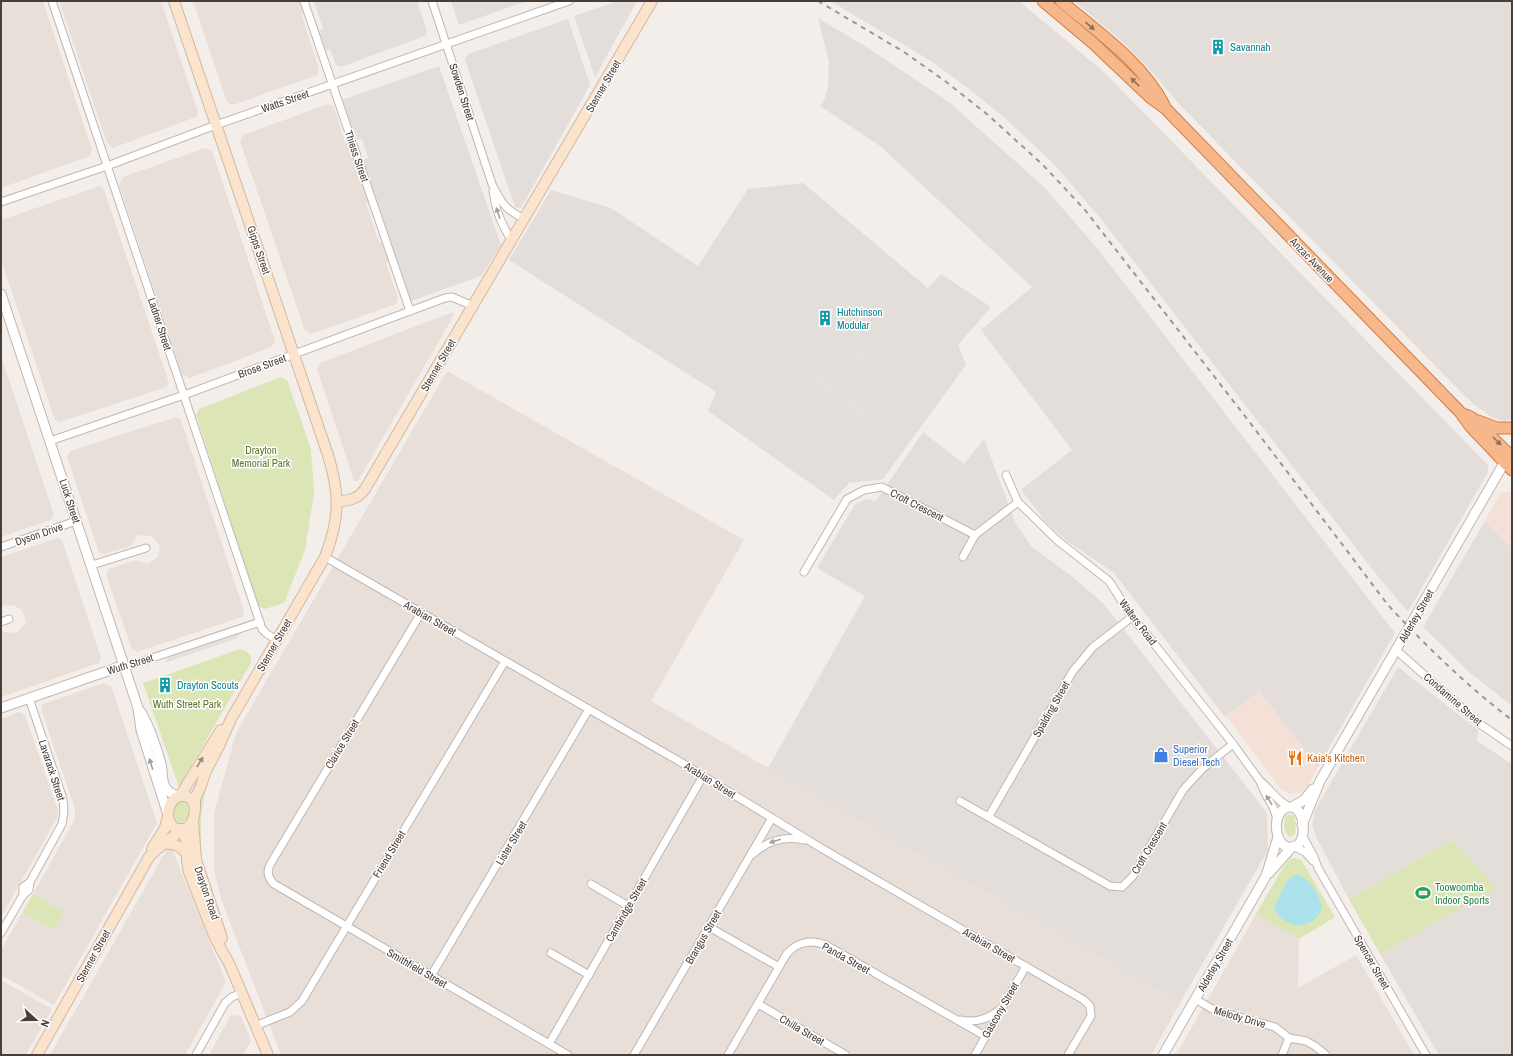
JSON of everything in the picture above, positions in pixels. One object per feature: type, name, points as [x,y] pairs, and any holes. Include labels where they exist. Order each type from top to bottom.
[{"type":"highway","name":"Anzac Avenue","points":[[1042,1],[1093,43],[1151,98],[1165,108],[1460,412],[1470,427],[1510,459]]},
{"type":"highway","name":"Anzac Avenue","points":[[1061,1],[1119,50],[1137,68],[1157,92],[1165,108]]},
{"type":"highway","name":"Anzac Avenue","points":[[1460,412],[1472,418],[1510,459]]},
{"type":"highway","points":[[1472,418],[1497,428],[1512,428]]},
{"type":"main road","name":"Gipps Street","points":[[174,1],[332,470],[337,490],[337,501]]},
{"type":"main road","name":"Stenner Street","points":[[195,807],[195,799],[205,773],[231,719],[325,557],[335,528],[337,501],[355,499],[361,495],[365,489],[652,1]]},
{"type":"main road","name":"Stenner Street","points":[[179,796],[222,728],[231,719]]},
{"type":"main road","points":[[179,796],[191,799],[195,807],[193,821],[188,827],[182,829],[172,825],[168,815],[170,803],[179,796]]},
{"type":"main road","name":"Stenner Street","points":[[37,1055],[149,857],[152,848],[165,828],[168,815]]},
{"type":"main road","name":"Drayton Road","points":[[193,821],[196,860],[227,951],[229,963]]},
{"type":"main road","name":"Stenner Street","points":[[149,857],[163,843],[182,829]]},
{"type":"main road","name":"Drayton Road","points":[[182,829],[187,844],[187,855],[191,879],[213,934],[229,963],[268,1055]]},
{"type":"main road","points":[[163,843],[172,843],[183,848],[187,855]]},
{"type":"street","name":"Ladner Street","points":[[52,1],[262,629],[277,640]]},
{"type":"street","name":"Thiess Street","points":[[304,1],[410,311]]},
{"type":"street","name":"Sowden Street","points":[[432,1],[492,184],[506,208],[513,214],[525,219]]},
{"type":"street","name":"Watts Street","points":[[1,202],[107,166],[216,125],[569,1]]},
{"type":"street","name":"Sowden Street","points":[[492,184],[493,195],[500,220],[504,229],[512,240]]},
{"type":"street","name":"Luck Street","points":[[1,294],[125,667],[138,708],[140,730],[168,815]]},
{"type":"street","name":"Brose Street","points":[[50,441],[184,395],[445,298],[452,297],[473,306]]},
{"type":"street","name":"Alderley Street","points":[[1302,825],[1320,781],[1510,459]]},
{"type":"street","name":"Walters Road","points":[[1006,475],[1018,502],[1058,541],[1109,581],[1132,617],[1234,744],[1260,781],[1273,806],[1277,819]]},
{"type":"street","name":"Croft Crescent","points":[[804,572],[847,499],[864,490],[882,487],[975,535]]},
{"type":"street","points":[[963,557],[975,535],[1018,502]]},
{"type":"street","name":"Dyson Drive","points":[[1,547],[76,521]]},
{"type":"street","points":[[92,565],[146,548]]},
{"type":"street","name":"Arabian Street","points":[[325,557],[589,709],[703,776],[810,842],[1084,1000],[1091,1008],[1090,1019],[1068,1055]]},
{"type":"street","name":"Clarice Street","points":[[268,876],[268,870],[271,863],[421,613]]},
{"type":"street","name":"Spalding Street","points":[[989,816],[1073,671],[1093,647],[1132,617]]},
{"type":"street","points":[[1,622],[9,619]]},
{"type":"street","name":"Wuth Street","points":[[1,708],[118,667],[125,667],[260,622]]},
{"type":"street","name":"Condamine Street","points":[[1396,650],[1480,724],[1512,746]]},
{"type":"street","name":"Friend Street","points":[[255,1026],[290,1012],[299,1005],[505,661]]},
{"type":"street","name":"Lavarack Street","points":[[1,933],[23,895],[23,887],[30,882],[60,830],[64,812],[63,799],[29,698]]},
{"type":"street","name":"Luck Street","points":[[138,708],[148,725],[161,765],[165,786],[170,793],[179,796]]},
{"type":"street","name":"Lister Street","points":[[431,976],[589,709]]},
{"type":"street","name":"Croft Crescent","points":[[960,801],[989,816],[1110,886],[1122,887],[1133,876],[1183,790],[1203,768],[1234,744]]},
{"type":"street","name":"Cambridge Street","points":[[549,1044],[703,776]]},
{"type":"street","name":"Walters Road","points":[[1260,781],[1270,788],[1282,803],[1291,807]]},
{"type":"street","name":"Alderley Street","points":[[1291,807],[1304,800],[1320,781]]},
{"type":"street","points":[[1291,807],[1297,809],[1301,814],[1302,835],[1300,842],[1293,847],[1283,845],[1278,837],[1277,819],[1281,810],[1291,807]]},
{"type":"street","name":"Brangus Street","points":[[634,1055],[772,818]]},
{"type":"street","name":"Spencer Street","points":[[1302,835],[1318,868]]},
{"type":"street","name":"Alderley Street","points":[[1163,1055],[1266,876],[1278,837]]},
{"type":"street","points":[[746,861],[756,852],[773,841],[795,838],[810,842]]},
{"type":"street","name":"Alderley Street","points":[[1266,876],[1293,847]]},
{"type":"street","name":"Spencer Street","points":[[1293,847],[1305,852],[1318,868],[1426,1055]]},
{"type":"street","name":"Smithfield Street","points":[[268,876],[274,884],[568,1055]]},
{"type":"street","points":[[591,884],[628,906]]},
{"type":"street","points":[[709,926],[779,967]]},
{"type":"street","name":"Panda Street","points":[[728,1055],[789,951],[797,945],[806,942],[821,943],[985,1036]]},
{"type":"street","points":[[551,953],[588,975]]},
{"type":"street","name":"Gascony Street","points":[[974,1055],[1026,966]]},
{"type":"street","points":[[196,1055],[225,1003],[232,997],[242,993]]},
{"type":"street","name":"Melody Drive","points":[[1195,999],[1214,1010],[1275,1026],[1289,1038],[1306,1041],[1326,1055]]},
{"type":"street","name":"Chilla Street","points":[[758,1004],[846,1055]]},
{"type":"street","points":[[954,1018],[966,1021],[979,1020],[992,1015],[1002,1007]]},
{"type":"street","points":[[1282,1055],[1289,1038]]},
{"type":"shaded area","points":[[1,1],[43,1],[92,150],[90,156],[1,188]]},
{"type":"shaded area","points":[[59,1],[161,1],[198,112],[196,117],[113,148],[107,143]]},
{"type":"shaded area","points":[[193,1],[302,1],[305,11],[301,13],[319,69],[317,75],[233,105],[227,102]]},
{"type":"shaded area","points":[[314,1],[417,1],[427,31],[425,36],[341,67],[336,65],[330,49],[326,50],[319,31],[323,28]]},
{"type":"shaded area","points":[[451,1],[527,1],[459,25]]},
{"type":"shaded area","points":[[618,1],[637,1],[595,77],[574,16]]},
{"type":"shaded area","points":[[830,1],[1019,1],[1103,71],[1488,465],[1488,472],[1408,612],[1380,579],[1101,219],[1053,163],[1007,120],[973,92],[931,61]]},
{"type":"shaded area","points":[[1074,1],[1512,1],[1512,419],[1504,421],[1493,418],[1476,406],[1461,392],[1179,104],[1151,71],[1125,44]]},
{"type":"shaded area","points":[[818,18],[865,46],[950,103],[1043,186],[1097,248],[1395,633],[1318,767],[1259,691],[1225,717],[1114,573],[1067,541],[1045,521],[1022,491],[1022,489],[1072,450],[981,330],[1032,287],[880,146],[820,106],[825,98],[828,86],[829,62]]},
{"type":"shaded area","points":[[568,19],[590,85],[521,208],[515,207],[465,60],[468,54]]},
{"type":"shaded area","points":[[439,66],[501,245],[481,276],[411,301],[363,160],[368,158],[362,139],[357,140],[342,100]]},
{"type":"shaded area","points":[[328,104],[334,107],[345,143],[350,142],[370,202],[366,203],[379,243],[384,242],[391,261],[386,263],[398,298],[396,304],[311,334],[305,331],[240,141],[243,135]]},
{"type":"shaded area","points":[[205,148],[212,151],[275,341],[272,347],[190,378],[182,375],[119,184],[123,177]]},
{"type":"shaded area","points":[[803,183],[928,288],[941,274],[991,307],[958,345],[966,365],[883,479],[849,483],[834,500],[708,411],[716,392],[509,260],[551,190],[611,208],[698,266],[748,189]]},
{"type":"shaded area","points":[[100,186],[104,189],[169,383],[166,387],[60,422],[55,420],[1,260],[1,220]]},
{"type":"shaded area","points":[[453,312],[454,315],[358,481],[354,481],[317,369],[320,363]]},
{"type":"shaded area","points":[[859,348],[870,357],[865,364],[853,355]]},
{"type":"shaded area","points":[[1,356],[54,515],[51,520],[1,537]]},
{"type":"shaded area","points":[[798,360],[881,422],[875,428],[793,367]]},
{"type":"shaded area","points":[[447,371],[744,540],[651,701],[1180,1003],[1151,1055],[281,1055],[221,899],[214,869],[214,813],[236,733]]},
{"type":"shaded area","points":[[176,417],[181,420],[244,611],[242,617],[137,652],[132,649],[106,575],[109,569],[136,560],[148,564],[158,557],[160,545],[151,536],[138,535],[131,546],[104,554],[99,552],[67,457],[70,451]]},
{"type":"shaded area","points":[[923,432],[964,464],[984,439],[1015,522],[1031,546],[1074,578],[1104,604],[1267,813],[1268,850],[1180,1003],[768,768],[865,596],[817,568],[855,504],[866,499],[876,501]]},
{"type":"shaded area","points":[[1512,491],[1512,548],[1485,521],[1500,493]]},
{"type":"shaded area","points":[[1485,521],[1512,548],[1512,706],[1469,672],[1423,627]]},
{"type":"shaded area","points":[[57,538],[62,540],[101,658],[99,663],[1,697],[1,631],[11,633],[18,632],[26,622],[22,610],[15,606],[4,605],[1,608],[1,557]]},
{"type":"shaded area","points":[[241,632],[238,638],[165,663],[168,657]]},
{"type":"shaded area","points":[[1398,667],[1478,730],[1477,741],[1512,764],[1512,1055],[1439,1055],[1380,954],[1496,888],[1452,840],[1349,899],[1316,837],[1312,825],[1315,810]]},
{"type":"shaded area","points":[[104,683],[111,686],[157,823],[54,1005],[1,975],[1,950],[22,913],[53,930],[64,912],[33,894],[75,819],[75,809],[41,709],[43,704]]},
{"type":"shaded area","points":[[1259,691],[1318,767],[1308,786],[1300,793],[1289,794],[1280,788],[1226,716]]},
{"type":"shaded area","points":[[19,712],[25,715],[58,811],[57,818],[1,917],[1,719]]},
{"type":"shaded area","points":[[167,849],[172,849],[226,982],[185,1055],[50,1055]]},
{"type":"shaded area","points":[[1256,914],[1299,939],[1298,988],[1356,955],[1414,1055],[1176,1055]]},
{"type":"shaded area","points":[[1,980],[52,1009],[26,1055],[1,1055]]},
{"type":"shaded area","points":[[231,1015],[241,1016],[251,1041],[243,1055],[209,1055]]},
{"type":"green space","name":"Drayton Memorial Park","points":[[281,377],[287,380],[311,449],[314,493],[305,550],[284,603],[265,609],[258,606],[196,415],[199,409]]},
{"type":"green space","name":"Wuth Street Park","points":[[240,649],[246,651],[251,656],[251,663],[179,787],[143,683]]},
{"type":"green space","points":[[207,780],[201,816],[201,859],[197,852],[197,804]]},
{"type":"green space","points":[[183,801],[188,805],[189,815],[184,822],[179,823],[174,817],[174,812],[177,804]]},
{"type":"green space","points":[[1289,814],[1294,816],[1296,823],[1295,834],[1290,837],[1286,834],[1284,825],[1285,817]]},
{"type":"green space","name":"Toowoomba Indoor Sports","points":[[1452,840],[1497,888],[1380,954],[1349,899]]},
{"type":"green space","points":[[1296,858],[1302,861],[1335,917],[1299,939],[1256,914],[1284,866],[1290,859]]},
{"type":"green space","points":[[33,894],[64,912],[53,930],[22,913]]},
{"type":"water","points":[[1295,875],[1305,878],[1309,882],[1318,896],[1322,906],[1318,916],[1304,925],[1292,924],[1284,920],[1275,911],[1274,907],[1287,881]]},
{"type":"railway","points":[[818,1],[904,52],[945,81],[988,115],[1043,165],[1085,210],[1248,420],[1388,605],[1447,665],[1512,720]]},
{"type":"place","name":"Savannah","points":[[1218,47]]},
{"type":"place","name":"Hutchinson Modular","points":[[825,318]]},
{"type":"place","name":"Drayton Scouts","points":[[165,685]]},
{"type":"place","name":"Superior Diesel Tech","points":[[1161,755]]},
{"type":"place","name":"Kaia's Kitchen","points":[[1295,758]]},
{"type":"place","name":"Toowoomba Indoor Sports","points":[[1423,893]]}]
